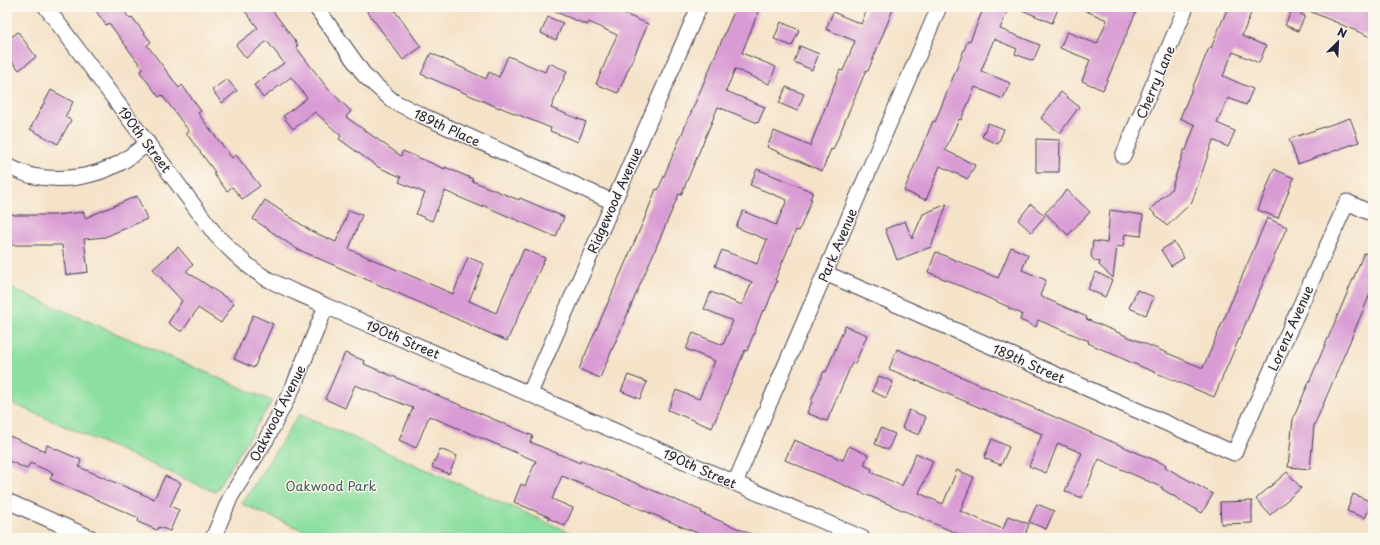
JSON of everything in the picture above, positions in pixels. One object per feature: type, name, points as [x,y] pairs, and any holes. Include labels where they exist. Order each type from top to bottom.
[{"type":"street","name":"190th Street","points":[[46,7],[215,234],[246,265],[265,277],[326,306],[862,538]]},
{"type":"street","name":"189th Place","points":[[316,7],[365,76],[393,101],[613,202]]},
{"type":"street","name":"Ridgewood Avenue","points":[[530,393],[698,7]]},
{"type":"street","name":"Park Avenue","points":[[735,483],[939,7]]},
{"type":"street","name":"Cherry Lane","points":[[1123,156],[1186,7]]},
{"type":"street","points":[[7,166],[32,176],[70,178],[86,176],[121,162],[148,143]]},
{"type":"street","name":"Lorenz Avenue","points":[[1234,453],[1346,202],[1373,214]]},
{"type":"street","name":"189th Street","points":[[825,274],[1234,453]]},
{"type":"street","name":"Oakwood Avenue","points":[[213,538],[231,496],[267,438],[294,385],[326,306]]},
{"type":"street","points":[[7,501],[91,538]]},
{"type":"green space","points":[[7,286],[272,401],[215,492],[7,401]]},
{"type":"green space","name":"Oakwood Park","points":[[299,414],[583,538],[321,538],[242,504]]},
{"type":"building","points":[[93,7],[121,7],[130,19],[132,17],[151,42],[147,45],[179,88],[182,85],[201,111],[198,113],[232,158],[236,155],[260,186],[242,199],[232,187],[227,191],[186,133],[189,131],[162,95],[159,97],[140,72],[143,69],[109,23],[106,25]]},
{"type":"building","points":[[242,7],[270,7],[298,45],[296,47],[328,89],[351,111],[346,117],[401,156],[403,151],[473,179],[472,181],[519,200],[520,198],[564,217],[556,237],[482,205],[482,207],[445,191],[432,221],[416,214],[425,193],[399,182],[401,177],[378,167],[339,139],[341,136],[315,112],[293,129],[283,116],[307,98],[291,77],[263,98],[254,85],[284,63],[267,41],[246,58],[236,45],[258,28]]},
{"type":"building","points":[[364,7],[392,7],[421,47],[403,60]]},
{"type":"building","points":[[544,7],[608,7],[648,24],[618,93],[596,84],[617,35],[589,22],[587,25]]},
{"type":"building","points":[[736,7],[760,7],[742,53],[776,67],[769,84],[735,69],[726,91],[765,107],[758,123],[718,107],[681,195],[679,194],[600,378],[579,369],[656,189],[658,190]]},
{"type":"building","points":[[868,7],[894,7],[868,71],[866,70],[833,150],[831,149],[822,171],[767,147],[774,131],[810,146],[840,70],[843,71],[855,41],[826,29],[833,12],[861,24]]},
{"type":"building","points":[[984,7],[1009,7],[1000,29],[1040,45],[1033,61],[1015,54],[1017,49],[994,39],[981,71],[1010,83],[1003,99],[975,87],[961,120],[959,119],[945,150],[975,165],[968,179],[940,166],[926,200],[904,191],[933,121],[935,122],[968,40],[970,41]]},
{"type":"building","points":[[1015,7],[1059,7],[1052,23]]},
{"type":"building","points":[[1077,7],[1138,7],[1103,90],[1082,81],[1090,60],[1060,48],[1067,32],[1097,44],[1107,20]]},
{"type":"building","points":[[1228,7],[1238,7],[1251,13],[1242,36],[1266,46],[1259,63],[1233,52],[1223,76],[1253,89],[1246,105],[1228,98],[1217,123],[1235,131],[1228,147],[1213,140],[1192,202],[1167,226],[1150,209],[1171,190],[1184,150],[1186,150],[1195,125],[1180,118]]},
{"type":"building","points":[[1300,7],[1357,7],[1373,14],[1373,38]]},
{"type":"building","points":[[1292,10],[1305,16],[1298,31],[1285,25]]},
{"type":"building","points":[[548,17],[563,23],[556,40],[541,33]]},
{"type":"building","points":[[781,22],[799,30],[792,46],[774,39]]},
{"type":"building","points":[[18,32],[36,57],[19,70],[7,55],[7,40]]},
{"type":"building","points":[[800,46],[819,54],[812,70],[794,62]]},
{"type":"building","points":[[431,53],[486,79],[489,72],[499,77],[508,56],[545,72],[549,63],[567,71],[551,108],[586,122],[578,142],[550,131],[551,128],[499,108],[421,74]]},
{"type":"building","points":[[227,79],[237,91],[222,103],[212,90]]},
{"type":"building","points":[[786,87],[804,94],[797,111],[779,103]]},
{"type":"building","points":[[51,90],[73,102],[65,117],[71,120],[58,144],[30,129]]},
{"type":"building","points":[[1061,92],[1079,107],[1060,133],[1041,118]]},
{"type":"building","points":[[1350,118],[1359,142],[1298,164],[1289,139]]},
{"type":"building","points":[[988,123],[1004,129],[998,144],[982,137]]},
{"type":"building","points":[[1036,139],[1060,140],[1059,172],[1036,172]]},
{"type":"building","points":[[757,169],[813,192],[810,199],[812,199],[799,231],[796,230],[775,280],[777,281],[765,311],[763,310],[747,351],[745,350],[712,428],[668,410],[676,390],[699,399],[715,361],[686,349],[693,333],[723,345],[733,321],[704,309],[711,292],[742,305],[752,282],[715,266],[722,250],[757,264],[767,240],[736,227],[743,211],[776,225],[787,200],[750,185]]},
{"type":"building","points":[[1274,169],[1294,178],[1278,218],[1258,210]]},
{"type":"building","points":[[1067,190],[1090,212],[1068,235],[1045,213]]},
{"type":"building","points":[[137,196],[147,219],[105,237],[84,239],[88,272],[66,275],[62,245],[7,245],[7,212],[15,215],[55,215],[84,212],[85,218]]},
{"type":"building","points":[[265,200],[311,231],[336,242],[349,210],[362,215],[349,249],[453,294],[468,257],[484,264],[469,301],[496,313],[524,249],[545,258],[507,341],[297,249],[253,219]]},
{"type":"building","points":[[947,204],[931,247],[897,260],[885,229],[905,221],[912,239],[923,214]]},
{"type":"building","points":[[1031,204],[1045,216],[1031,232],[1018,220]]},
{"type":"building","points":[[1110,210],[1143,215],[1141,236],[1125,234],[1123,247],[1117,246],[1113,278],[1099,265],[1100,262],[1095,261],[1091,257],[1093,241],[1107,243]]},
{"type":"building","points":[[1267,218],[1287,227],[1214,397],[1130,362],[1088,343],[1089,341],[1038,320],[1036,327],[1020,320],[1022,314],[1008,308],[1009,307],[928,272],[936,252],[998,278],[1011,247],[1028,255],[1022,270],[1046,280],[1040,296],[1087,317],[1086,319],[1203,368]]},
{"type":"building","points":[[1174,242],[1184,258],[1171,266],[1161,250]]},
{"type":"building","points":[[178,247],[193,265],[186,271],[234,303],[221,323],[198,308],[182,332],[168,323],[182,301],[153,269]]},
{"type":"building","points":[[1364,253],[1373,256],[1373,287],[1314,426],[1310,469],[1288,467],[1293,419]]},
{"type":"building","points":[[1096,272],[1112,280],[1105,297],[1088,289]]},
{"type":"building","points":[[1137,290],[1154,297],[1146,315],[1129,308]]},
{"type":"building","points":[[253,315],[273,324],[254,368],[234,359]]},
{"type":"building","points":[[845,326],[867,335],[855,364],[852,363],[827,421],[807,413],[824,371],[826,372]]},
{"type":"building","points":[[897,349],[1166,465],[1165,467],[1213,494],[1202,513],[1162,489],[1163,488],[1099,459],[1082,498],[1065,491],[1082,453],[1058,443],[1046,473],[1029,466],[1042,434],[889,369]]},
{"type":"building","points":[[345,353],[365,361],[364,364],[533,436],[530,442],[580,463],[581,460],[702,511],[701,513],[761,538],[709,538],[562,476],[552,499],[573,508],[565,526],[548,518],[549,517],[514,502],[521,484],[525,486],[536,461],[429,416],[416,448],[399,440],[413,408],[355,385],[345,408],[325,399]]},
{"type":"building","points":[[628,375],[647,382],[640,399],[621,391]]},
{"type":"building","points":[[879,376],[893,382],[886,398],[872,391]]},
{"type":"building","points":[[909,410],[926,417],[919,435],[902,428]]},
{"type":"building","points":[[881,428],[895,434],[888,450],[875,444]]},
{"type":"building","points":[[7,435],[45,451],[47,445],[81,460],[79,467],[154,499],[165,476],[181,483],[170,506],[179,510],[170,531],[159,527],[157,530],[138,522],[139,518],[50,479],[53,473],[30,463],[27,469],[7,460]]},
{"type":"building","points":[[992,439],[1009,447],[1001,465],[984,458]]},
{"type":"building","points":[[794,440],[843,460],[849,446],[868,455],[864,465],[872,469],[871,472],[902,486],[916,453],[933,461],[919,493],[943,504],[957,470],[974,477],[960,511],[1003,529],[1008,516],[1029,524],[1024,538],[968,538],[785,460]]},
{"type":"building","points":[[440,449],[457,456],[449,474],[432,467]]},
{"type":"building","points":[[1287,472],[1301,488],[1270,515],[1256,499]]},
{"type":"building","points":[[1353,494],[1372,502],[1365,518],[1347,511]]},
{"type":"building","points":[[1252,501],[1252,523],[1221,524],[1220,502]]},
{"type":"building","points":[[1037,504],[1054,511],[1046,529],[1029,522]]}]
